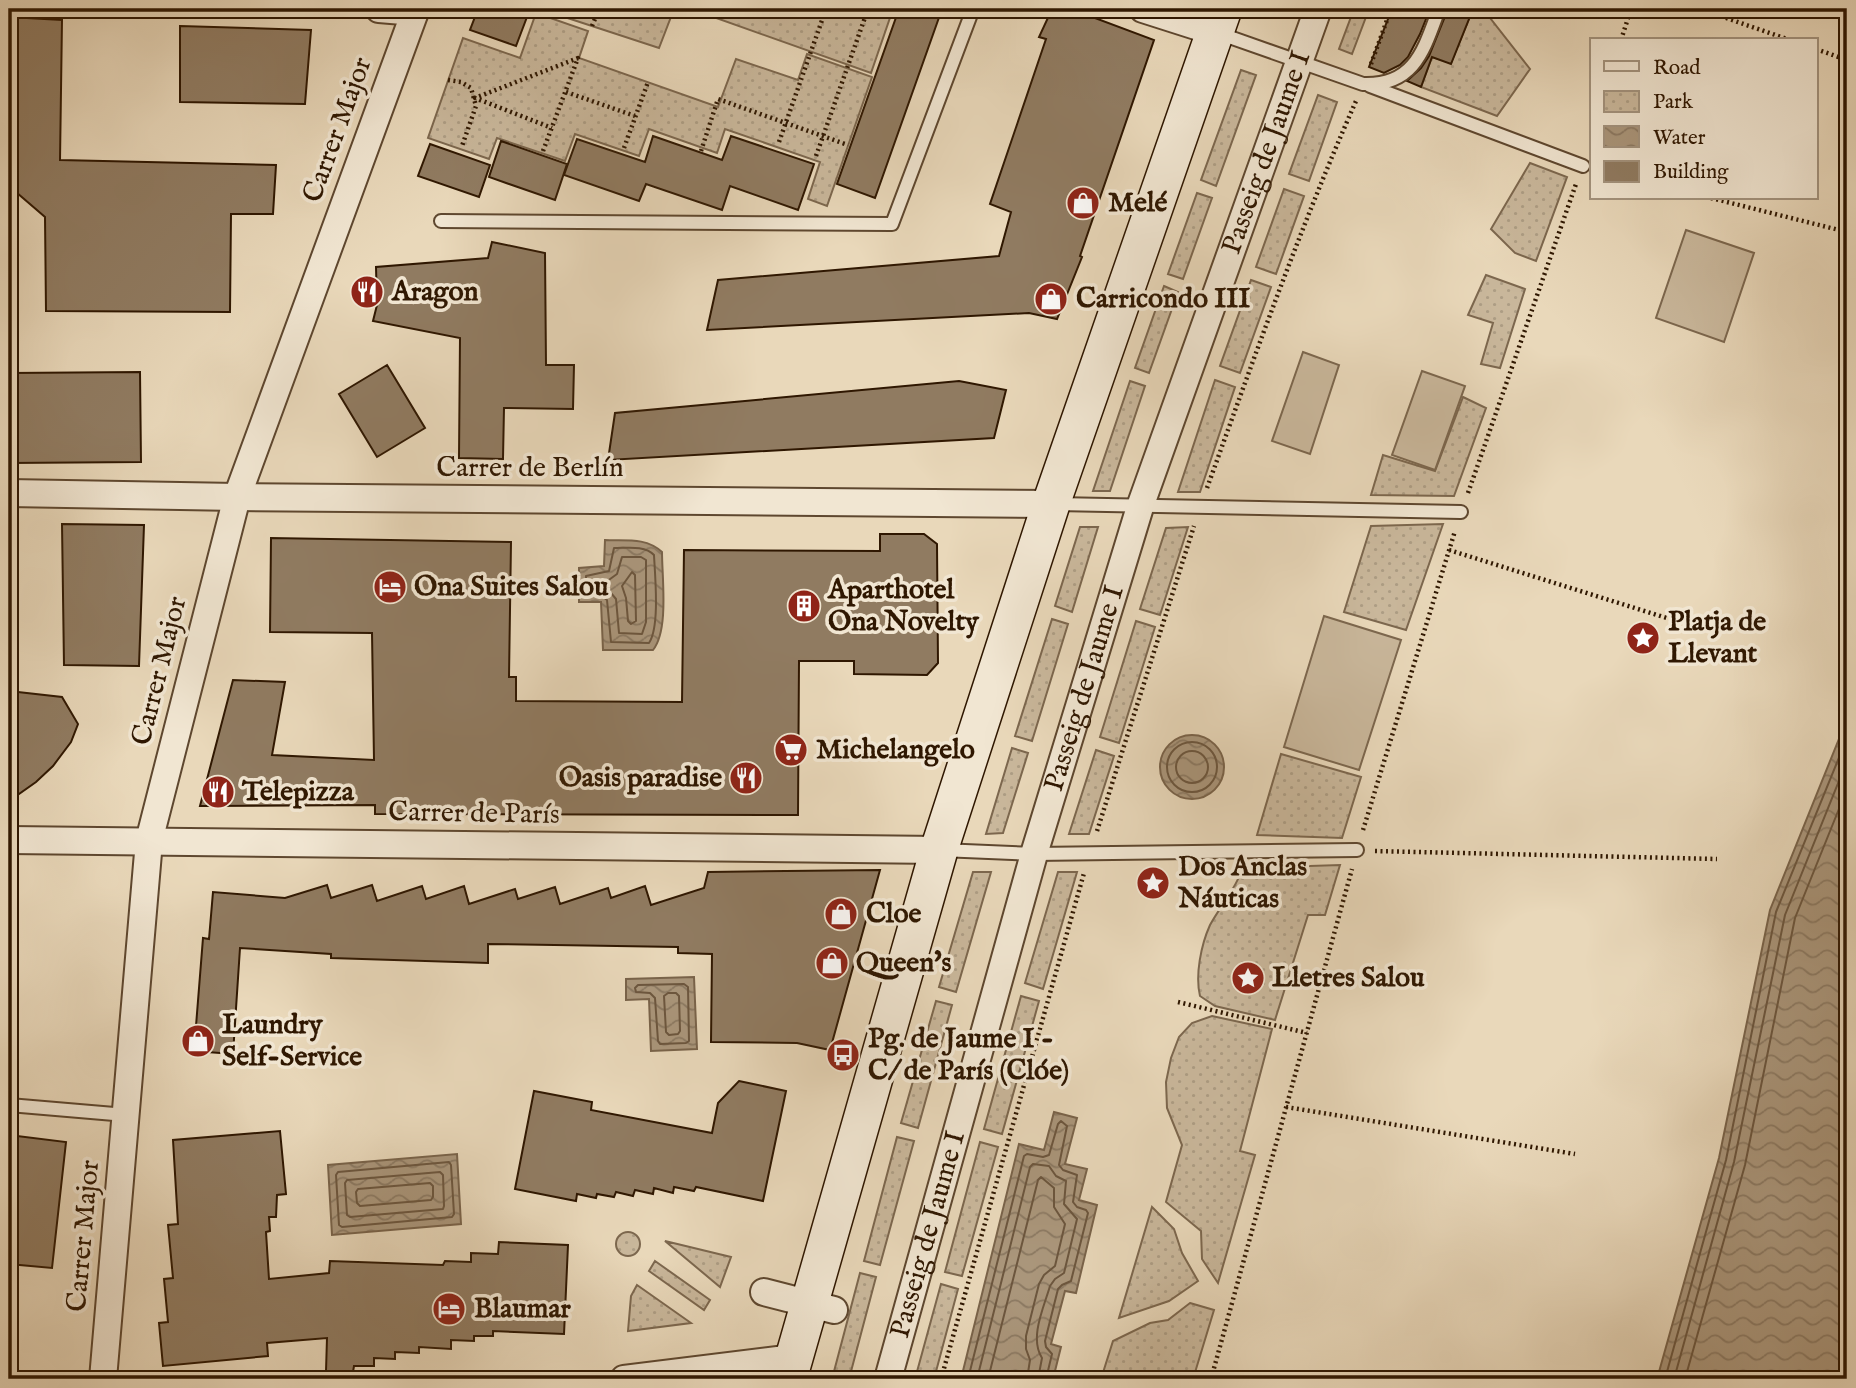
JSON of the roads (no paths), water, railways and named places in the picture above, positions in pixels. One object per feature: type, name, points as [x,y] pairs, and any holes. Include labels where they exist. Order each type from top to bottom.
[{"type":"street","points":[[379,9],[415,10]]},
{"type":"street","points":[[624,1379],[791,1368],[822,1307],[939,850],[1051,504],[1219,20],[1143,9]]},
{"type":"street","name":"Passeig de Jaume I","points":[[888,1379],[1034,854],[1140,507],[1318,9]]},
{"type":"street","name":"Carrer Major","points":[[103,1379],[149,841],[237,497],[415,10]]},
{"type":"street","name":"Carrer de Berlín","points":[[9,493],[1051,504]]},
{"type":"street","name":"Carrer de París","points":[[9,840],[939,850]]},
{"type":"street","points":[[764,1292],[822,1307]]},
{"type":"lane","points":[[441,220],[892,224],[973,9]]},
{"type":"lane","points":[[1363,84],[1390,81],[1403,75],[1414,65],[1423,52],[1439,9]]},
{"type":"lane","points":[[1219,20],[1298,62],[1583,166]]},
{"type":"lane","points":[[1051,504],[1461,512]]},
{"type":"lane","points":[[939,850],[1034,854],[1357,850]]},
{"type":"lane","points":[[9,1105],[126,1115]]},
{"type":"water","points":[[605,540],[642,542],[662,552],[663,617],[658,641],[653,650],[603,650],[601,602],[579,602],[579,568],[604,566]]},
{"type":"water","points":[[1847,719],[1847,1379],[1657,1379],[1719,1158],[1770,910]]},
{"type":"water","points":[[1192,735],[1210,741],[1218,749],[1224,767],[1218,785],[1210,793],[1192,799],[1174,793],[1166,785],[1160,767],[1166,749],[1174,741]]},
{"type":"water","points":[[694,977],[697,1049],[651,1051],[649,999],[626,1000],[626,979]]},
{"type":"water","points":[[1054,1112],[1077,1118],[1065,1164],[1087,1169],[1079,1200],[1097,1205],[1076,1293],[1065,1291],[1051,1344],[1061,1347],[1053,1379],[961,1379],[1019,1144],[1044,1150]]},
{"type":"water","points":[[457,1154],[461,1224],[332,1235],[328,1165]]},
{"type":"place","name":"Melé","points":[[1083,203]]},
{"type":"place","name":"Aragon","points":[[367,292]]},
{"type":"place","name":"Carricondo III","points":[[1051,299]]},
{"type":"place","name":"Ona Suites Salou","points":[[390,587]]},
{"type":"place","name":"Aparthotel Ona Novelty","points":[[804,606]]},
{"type":"place","name":"Platja de Llevant","points":[[1643,638]]},
{"type":"place","name":"Michelangelo","points":[[791,750]]},
{"type":"place","name":"Oasis paradise","points":[[746,778]]},
{"type":"place","name":"Telepizza","points":[[218,792]]},
{"type":"place","name":"Dos Anclas Náuticas","points":[[1153,883]]},
{"type":"place","name":"Cloe","points":[[841,914]]},
{"type":"place","name":"Queen's","points":[[832,963]]},
{"type":"place","name":"Lletres Salou","points":[[1248,978]]},
{"type":"place","name":"Laundry Self-Service","points":[[198,1041]]},
{"type":"place","name":"Pg. de Jaume I - C/ de París (Clóe)","points":[[843,1055]]},
{"type":"place","name":"Blaumar","points":[[449,1309]]}]
